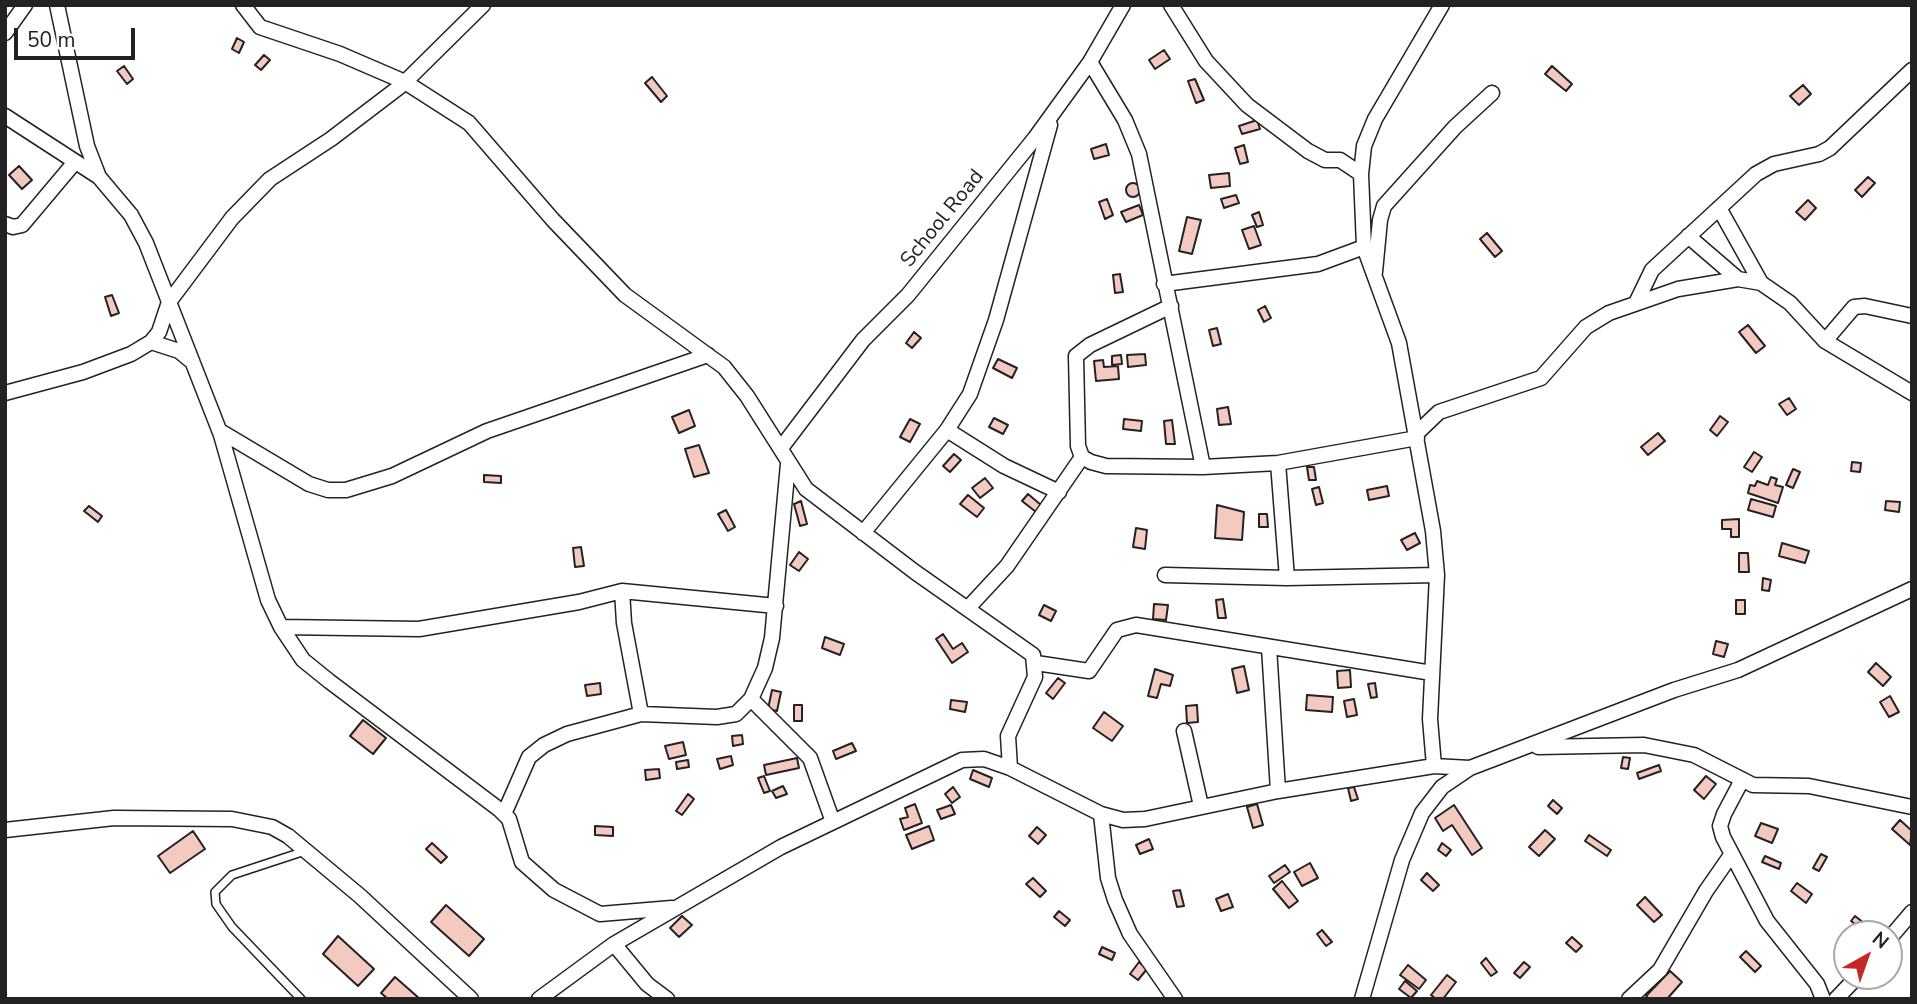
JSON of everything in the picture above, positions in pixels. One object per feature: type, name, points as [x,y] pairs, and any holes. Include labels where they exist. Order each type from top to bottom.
[{"type":"street","points":[[5,33],[26,5]]},
{"type":"street","points":[[57,5],[87,146],[99,177]]},
{"type":"street","points":[[243,5],[260,27],[340,54],[405,82],[469,123],[553,219],[625,295],[724,367],[782,448],[788,464],[806,489],[863,533],[1025,647],[1036,663],[1035,677],[1008,736],[1010,768]]},
{"type":"street","points":[[5,393],[83,372],[131,354],[151,342],[159,332],[169,302],[232,218],[270,179],[331,139],[405,82],[483,5]]},
{"type":"street","name":"School Road","points":[[782,448],[863,340],[908,295],[969,223],[1090,62],[1123,5]]},
{"type":"street","points":[[1171,5],[1206,61],[1247,106],[1308,151],[1325,160],[1340,160],[1361,174]]},
{"type":"street","points":[[1434,766],[1430,719],[1437,575],[1433,531],[1399,343],[1364,247],[1361,174],[1364,146],[1375,119],[1442,5]]},
{"type":"street","points":[[1090,62],[1125,120],[1139,154],[1203,467]]},
{"type":"street","points":[[1637,301],[1652,270],[1756,174],[1774,164],[1819,154],[1830,148],[1912,70]]},
{"type":"street","points":[[1375,280],[1380,220],[1384,205],[1455,127],[1492,93]]},
{"type":"street","points":[[863,533],[947,430],[970,394],[996,320],[1055,110]]},
{"type":"street","points":[[5,116],[99,177],[112,188],[131,215],[146,243],[219,431],[268,600],[281,627],[303,660],[504,814],[514,832],[522,862],[554,890],[600,914],[672,908]]},
{"type":"street","points":[[5,224],[13,227],[22,225],[75,162]]},
{"type":"street","points":[[1720,208],[1761,283]]},
{"type":"street","points":[[1688,236],[1738,279]]},
{"type":"street","points":[[1164,284],[1318,264],[1364,247]]},
{"type":"street","points":[[1082,457],[1105,466],[1203,467],[1278,463],[1417,436],[1439,412],[1541,378],[1586,327],[1637,301],[1704,283],[1738,279],[1761,283],[1790,303],[1825,341],[1912,393]]},
{"type":"street","points":[[968,608],[1007,566],[1082,457],[1076,420],[1076,356],[1090,345],[1171,306]]},
{"type":"street","points":[[1825,341],[1854,307],[1865,306],[1912,316]]},
{"type":"street","points":[[151,342],[179,351],[192,361]]},
{"type":"street","points":[[219,431],[309,484],[328,490],[346,490],[393,475],[498,427],[708,355]]},
{"type":"street","points":[[947,430],[1004,466],[1059,492]]},
{"type":"street","points":[[1278,463],[1287,578]]},
{"type":"street","points":[[504,814],[529,757],[544,745],[566,734],[641,714],[717,717],[736,714],[751,699],[765,668],[776,606],[788,464]]},
{"type":"street","points":[[1165,575],[1287,578],[1437,575]]},
{"type":"street","points":[[1362,999],[1402,860],[1422,813],[1441,787],[1470,768],[1674,690],[1738,670],[1912,590]]},
{"type":"street","points":[[281,627],[419,629],[579,602],[622,591],[776,606]]},
{"type":"street","points":[[622,591],[624,623],[641,714]]},
{"type":"street","points":[[1036,663],[1089,671],[1117,630],[1136,625],[1432,674]]},
{"type":"street","points":[[1269,647],[1278,791]]},
{"type":"street","points":[[751,699],[810,758],[832,822]]},
{"type":"street","points":[[1184,731],[1201,806]]},
{"type":"street","points":[[1526,747],[1643,745],[1694,755],[1753,785],[1809,786],[1912,807]]},
{"type":"street","points":[[539,999],[614,944],[672,908],[781,847],[962,760],[984,759],[1010,768],[1101,814],[1122,820],[1145,819],[1278,791],[1434,766],[1470,768]]},
{"type":"street","points":[[1742,780],[1720,825],[1731,855],[1767,921],[1817,984],[1823,999]]},
{"type":"street","points":[[1101,814],[1108,878],[1115,900],[1130,934],[1175,999]]},
{"type":"street","points":[[5,830],[114,818],[232,819],[272,827],[306,851],[471,999]]},
{"type":"street","points":[[1629,999],[1660,970],[1706,891],[1731,855]]},
{"type":"street","points":[[614,944],[647,984],[667,999]]},
{"type":"lane","points":[[301,999],[232,926],[216,904],[215,892],[232,875],[306,851]]},
{"type":"building","points":[[237,38],[244,42],[239,53],[232,49]]},
{"type":"building","points":[[1164,50],[1170,59],[1155,69],[1149,60]]},
{"type":"building","points":[[264,55],[270,60],[261,70],[255,65]]},
{"type":"building","points":[[124,66],[133,79],[127,84],[117,71]]},
{"type":"building","points":[[1552,66],[1572,84],[1566,91],[1545,74]]},
{"type":"building","points":[[652,77],[667,96],[661,102],[645,83]]},
{"type":"building","points":[[1195,79],[1204,100],[1196,103],[1188,81]]},
{"type":"building","points":[[1803,85],[1811,94],[1799,105],[1790,96]]},
{"type":"building","points":[[1257,120],[1260,129],[1242,134],[1239,126]]},
{"type":"building","points":[[1106,144],[1109,155],[1094,159],[1091,149]]},
{"type":"building","points":[[1244,145],[1248,162],[1240,164],[1235,148]]},
{"type":"building","points":[[19,166],[32,180],[22,189],[9,175]]},
{"type":"building","points":[[1229,173],[1230,186],[1211,188],[1209,175]]},
{"type":"building","points":[[1868,177],[1875,183],[1862,197],[1855,190]]},
{"type":"building","points":[[1133,183],[1138,185],[1138,195],[1133,197],[1128,195],[1126,190],[1128,185]]},
{"type":"building","points":[[1236,195],[1239,203],[1224,208],[1221,199]]},
{"type":"building","points":[[1107,199],[1113,215],[1105,219],[1099,202]]},
{"type":"building","points":[[1808,200],[1816,208],[1805,220],[1796,212]]},
{"type":"building","points":[[1139,205],[1143,215],[1126,222],[1121,212]]},
{"type":"building","points":[[1259,212],[1263,225],[1257,227],[1252,215]]},
{"type":"building","points":[[1187,217],[1201,220],[1192,254],[1179,251]]},
{"type":"building","points":[[1254,226],[1261,245],[1249,249],[1242,230]]},
{"type":"building","points":[[1487,233],[1502,251],[1495,257],[1480,239]]},
{"type":"building","points":[[1120,274],[1123,292],[1115,293],[1113,275]]},
{"type":"building","points":[[112,295],[119,313],[111,316],[105,297]]},
{"type":"building","points":[[1265,306],[1271,318],[1264,322],[1258,310]]},
{"type":"building","points":[[1748,325],[1765,346],[1756,353],[1739,332]]},
{"type":"building","points":[[1217,328],[1221,344],[1213,346],[1209,330]]},
{"type":"building","points":[[914,332],[921,338],[912,348],[906,343]]},
{"type":"building","points":[[1145,354],[1146,365],[1128,367],[1127,355]]},
{"type":"building","points":[[1121,355],[1122,364],[1112,365],[1112,356]]},
{"type":"building","points":[[998,359],[1017,368],[1012,378],[993,368]]},
{"type":"building","points":[[1103,360],[1104,367],[1118,366],[1119,379],[1096,381],[1094,361]]},
{"type":"building","points":[[1789,398],[1796,409],[1787,415],[1779,404]]},
{"type":"building","points":[[1228,407],[1231,424],[1219,425],[1217,409]]},
{"type":"building","points":[[689,410],[695,426],[679,433],[672,417]]},
{"type":"building","points":[[1720,416],[1728,422],[1717,436],[1710,430]]},
{"type":"building","points":[[994,418],[1008,425],[1003,434],[989,427]]},
{"type":"building","points":[[910,419],[920,424],[910,442],[900,437]]},
{"type":"building","points":[[1124,419],[1142,421],[1141,431],[1123,429]]},
{"type":"building","points":[[1172,420],[1175,444],[1166,444],[1164,421]]},
{"type":"building","points":[[1658,433],[1665,441],[1648,455],[1641,447]]},
{"type":"building","points":[[699,445],[709,473],[694,477],[685,449]]},
{"type":"building","points":[[1754,452],[1762,457],[1752,472],[1744,467]]},
{"type":"building","points":[[954,454],[961,460],[950,472],[943,466]]},
{"type":"building","points":[[1852,462],[1861,463],[1860,472],[1851,471]]},
{"type":"building","points":[[1307,467],[1314,467],[1316,480],[1309,480]]},
{"type":"building","points":[[1793,469],[1800,472],[1793,488],[1786,485]]},
{"type":"building","points":[[484,475],[501,476],[501,483],[484,482]]},
{"type":"building","points":[[1771,477],[1777,479],[1775,485],[1783,487],[1778,503],[1748,493],[1750,485],[1755,486],[1757,481],[1768,485]]},
{"type":"building","points":[[985,478],[993,488],[980,498],[972,488]]},
{"type":"building","points":[[1387,486],[1389,496],[1369,500],[1367,490]]},
{"type":"building","points":[[1319,487],[1323,503],[1316,505],[1312,489]]},
{"type":"building","points":[[1028,494],[1041,505],[1036,512],[1022,501]]},
{"type":"building","points":[[968,495],[984,508],[977,517],[960,504]]},
{"type":"building","points":[[1751,499],[1776,506],[1773,517],[1748,510]]},
{"type":"building","points":[[801,501],[807,524],[800,526],[794,504]]},
{"type":"building","points":[[1886,501],[1900,502],[1899,512],[1885,510]]},
{"type":"building","points":[[1217,505],[1244,512],[1242,540],[1215,538]]},
{"type":"building","points":[[89,506],[102,516],[98,522],[84,511]]},
{"type":"building","points":[[726,510],[735,527],[728,531],[718,514]]},
{"type":"building","points":[[1259,514],[1267,514],[1268,527],[1259,527]]},
{"type":"building","points":[[1739,519],[1739,537],[1731,537],[1731,529],[1722,529],[1722,520]]},
{"type":"building","points":[[1136,528],[1147,530],[1145,549],[1133,547]]},
{"type":"building","points":[[1415,533],[1420,543],[1407,550],[1401,540]]},
{"type":"building","points":[[1782,543],[1809,551],[1805,563],[1779,556]]},
{"type":"building","points":[[581,547],[584,566],[575,567],[573,548]]},
{"type":"building","points":[[799,552],[808,559],[799,571],[790,565]]},
{"type":"building","points":[[1739,553],[1748,553],[1749,572],[1739,572]]},
{"type":"building","points":[[1763,578],[1771,580],[1769,591],[1762,590]]},
{"type":"building","points":[[1223,599],[1226,618],[1218,618],[1216,600]]},
{"type":"building","points":[[1736,600],[1745,600],[1745,614],[1736,614]]},
{"type":"building","points":[[1154,604],[1168,605],[1166,620],[1153,619]]},
{"type":"building","points":[[1044,605],[1056,611],[1051,621],[1039,615]]},
{"type":"building","points":[[943,634],[953,649],[962,643],[968,652],[952,663],[936,639]]},
{"type":"building","points":[[825,637],[844,644],[840,655],[822,648]]},
{"type":"building","points":[[1716,641],[1728,644],[1724,657],[1713,654]]},
{"type":"building","points":[[1876,663],[1891,677],[1883,686],[1868,672]]},
{"type":"building","points":[[1244,666],[1249,690],[1237,693],[1232,669]]},
{"type":"building","points":[[1155,669],[1173,675],[1170,686],[1161,684],[1157,698],[1148,696]]},
{"type":"building","points":[[1350,670],[1351,687],[1338,688],[1337,671]]},
{"type":"building","points":[[1058,678],[1065,683],[1053,699],[1046,693]]},
{"type":"building","points":[[600,683],[601,694],[587,696],[585,685]]},
{"type":"building","points":[[1375,683],[1377,697],[1371,698],[1368,684]]},
{"type":"building","points":[[772,690],[781,692],[777,711],[768,709]]},
{"type":"building","points":[[1307,695],[1333,697],[1332,712],[1306,710]]},
{"type":"building","points":[[1890,696],[1899,712],[1889,717],[1880,702]]},
{"type":"building","points":[[1354,699],[1357,715],[1347,717],[1344,701]]},
{"type":"building","points":[[951,700],[967,702],[965,712],[950,709]]},
{"type":"building","points":[[794,705],[802,705],[802,721],[794,721]]},
{"type":"building","points":[[1197,705],[1198,722],[1187,723],[1186,706]]},
{"type":"building","points":[[1104,712],[1123,726],[1112,741],[1093,728]]},
{"type":"building","points":[[363,720],[386,738],[373,754],[350,736]]},
{"type":"building","points":[[742,735],[743,744],[733,746],[732,736]]},
{"type":"building","points":[[683,742],[686,755],[669,759],[665,746]]},
{"type":"building","points":[[852,743],[856,751],[836,759],[833,751]]},
{"type":"building","points":[[731,756],[733,765],[720,769],[717,759]]},
{"type":"building","points":[[1623,757],[1630,758],[1628,769],[1621,768]]},
{"type":"building","points":[[797,758],[799,768],[766,775],[764,765]]},
{"type":"building","points":[[688,760],[689,767],[677,769],[676,762]]},
{"type":"building","points":[[1659,765],[1661,771],[1639,779],[1637,773]]},
{"type":"building","points":[[659,769],[660,778],[646,780],[645,770]]},
{"type":"building","points":[[973,770],[992,778],[989,787],[970,779]]},
{"type":"building","points":[[764,776],[770,791],[764,793],[758,778]]},
{"type":"building","points":[[1706,776],[1716,784],[1704,799],[1694,790]]},
{"type":"building","points":[[783,786],[787,794],[776,798],[772,791]]},
{"type":"building","points":[[953,787],[960,797],[952,803],[945,794]]},
{"type":"building","points":[[1354,787],[1358,799],[1351,801],[1348,788]]},
{"type":"building","points":[[688,794],[694,799],[682,815],[676,811]]},
{"type":"building","points":[[1553,800],[1562,808],[1557,814],[1548,806]]},
{"type":"building","points":[[915,804],[922,823],[904,830],[900,819],[908,817],[905,808]]},
{"type":"building","points":[[1257,804],[1263,825],[1253,828],[1247,807]]},
{"type":"building","points":[[951,805],[955,814],[941,819],[937,810]]},
{"type":"building","points":[[1454,805],[1482,848],[1472,855],[1452,825],[1443,831],[1435,818]]},
{"type":"building","points":[[1900,820],[1912,831],[1910,845],[1892,829]]},
{"type":"building","points":[[1761,823],[1778,829],[1772,843],[1755,836]]},
{"type":"building","points":[[595,826],[613,827],[613,836],[595,835]]},
{"type":"building","points":[[929,826],[934,840],[912,849],[906,835]]},
{"type":"building","points":[[1037,827],[1046,835],[1038,844],[1029,836]]},
{"type":"building","points":[[1545,830],[1555,839],[1539,856],[1529,847]]},
{"type":"building","points":[[193,831],[205,849],[170,873],[158,856]]},
{"type":"building","points":[[1589,835],[1611,850],[1607,856],[1585,841]]},
{"type":"building","points":[[1149,839],[1153,849],[1140,854],[1136,845]]},
{"type":"building","points":[[432,843],[447,857],[441,863],[426,849]]},
{"type":"building","points":[[1442,843],[1451,850],[1446,856],[1438,850]]},
{"type":"building","points":[[1821,854],[1827,857],[1819,871],[1813,868]]},
{"type":"building","points":[[1765,856],[1781,863],[1779,869],[1762,862]]},
{"type":"building","points":[[1310,863],[1318,878],[1302,886],[1294,872]]},
{"type":"building","points":[[1285,865],[1290,872],[1274,883],[1269,876]]},
{"type":"building","points":[[1427,873],[1439,885],[1433,891],[1421,880]]},
{"type":"building","points":[[1033,878],[1046,891],[1040,897],[1026,884]]},
{"type":"building","points":[[1282,881],[1298,901],[1289,908],[1273,889]]},
{"type":"building","points":[[1797,883],[1812,894],[1806,903],[1791,891]]},
{"type":"building","points":[[1180,890],[1184,906],[1177,907],[1173,891]]},
{"type":"building","points":[[1228,894],[1233,907],[1221,911],[1216,899]]},
{"type":"building","points":[[1645,897],[1662,915],[1654,922],[1637,905]]},
{"type":"building","points":[[446,905],[484,939],[469,956],[431,922]]},
{"type":"building","points":[[1059,911],[1070,920],[1065,926],[1054,917]]},
{"type":"building","points":[[682,916],[692,925],[679,937],[670,928]]},
{"type":"building","points":[[1322,930],[1332,942],[1326,946],[1317,934]]},
{"type":"building","points":[[338,936],[374,969],[358,986],[323,954]]},
{"type":"building","points":[[1572,937],[1582,946],[1576,952],[1566,943]]},
{"type":"building","points":[[1102,947],[1115,953],[1112,960],[1099,954]]},
{"type":"building","points":[[1746,951],[1761,966],[1755,972],[1740,957]]},
{"type":"building","points":[[1486,958],[1497,972],[1491,976],[1481,963]]},
{"type":"building","points":[[1139,962],[1147,969],[1138,980],[1130,974]]},
{"type":"building","points":[[1524,962],[1530,967],[1520,978],[1514,973]]},
{"type":"building","points":[[1408,965],[1426,980],[1419,989],[1400,975]]},
{"type":"building","points":[[1670,971],[1682,982],[1667,999],[1649,999],[1646,996]]},
{"type":"building","points":[[1447,975],[1456,982],[1443,999],[1436,999],[1431,995]]},
{"type":"building","points":[[395,977],[420,999],[388,999],[381,993]]},
{"type":"building","points":[[1405,981],[1417,991],[1411,998],[1399,989]]}]
